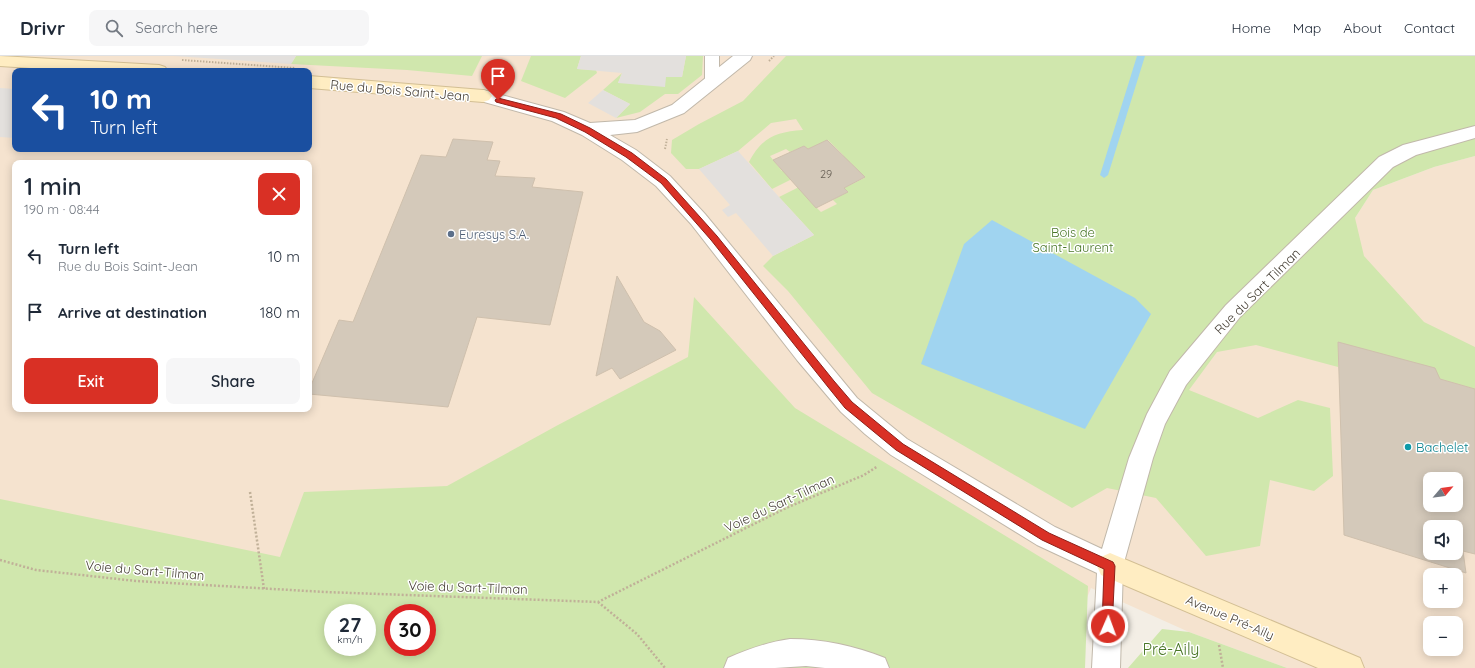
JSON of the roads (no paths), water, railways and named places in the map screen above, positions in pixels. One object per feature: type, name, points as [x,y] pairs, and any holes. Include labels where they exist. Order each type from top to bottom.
[{"type":"street","points":[[588,130],[636,126],[678,109],[744,56]]},
{"type":"street","points":[[0,60],[116,68]]},
{"type":"street","name":"Rue du Bois Saint-Jean","points":[[312,82],[483,96],[558,116],[588,130],[629,155],[663,181],[714,238],[805,353],[849,405],[899,447],[1046,536],[1110,566]]},
{"type":"street","name":"Rue du Sart Tilman","points":[[1106,668],[1110,566],[1140,458],[1155,421],[1178,378],[1233,311],[1386,162],[1410,150],[1475,132]]},
{"type":"street","name":"Avenue Pré-Aily","points":[[1110,566],[1350,668]]},
{"type":"street","points":[[738,668],[763,658],[804,651],[842,658],[875,668]]},
{"type":"lane","points":[[712,56],[712,82]]},
{"type":"water","points":[[992,220],[1135,298],[1151,314],[1085,429],[921,364],[964,244]]},
{"type":"waterway","points":[[1104,175],[1141,56]]},
{"type":"place","name":"Euresys S.A.","points":[[451,234]]},
{"type":"place","name":"Bachelet","points":[[1408,447]]},
{"type":"park label","name":"Bois de Saint-Laurent","points":[[1073,240]]},
{"type":"park label","name":"Pré-Aily","points":[[1171,649]]}]
